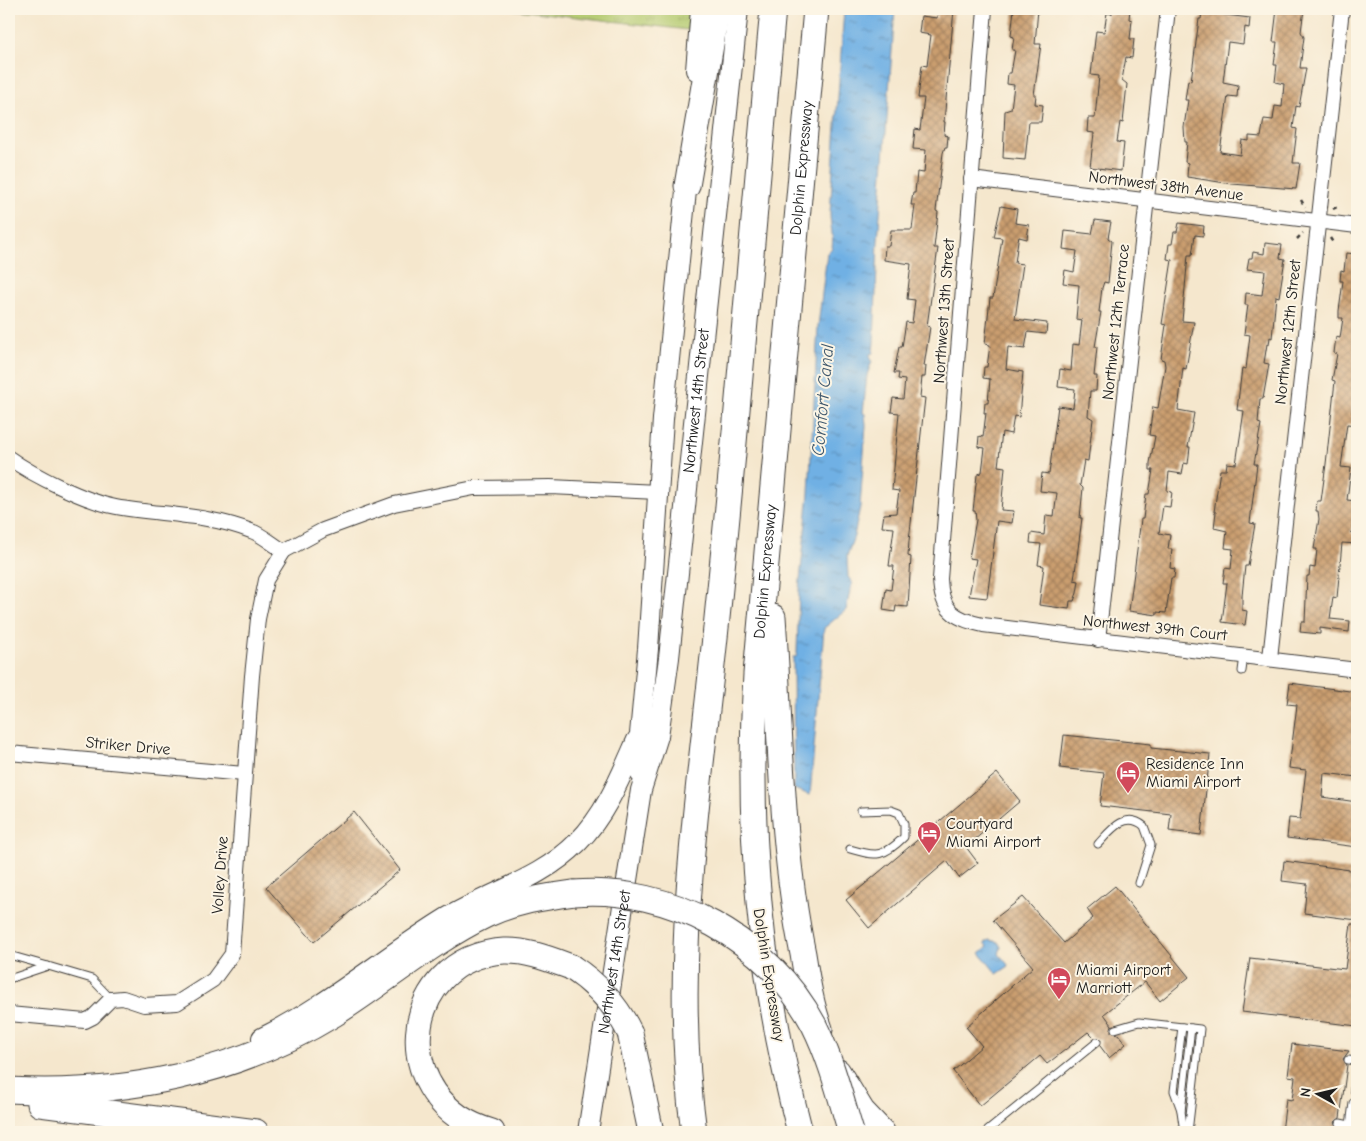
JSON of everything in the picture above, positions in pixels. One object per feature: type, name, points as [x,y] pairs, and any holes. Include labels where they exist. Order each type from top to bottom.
[{"type":"highway","points":[[687,186],[717,9]]},
{"type":"highway","points":[[693,1127],[685,1039],[686,929],[724,547],[773,9]]},
{"type":"highway","name":"Dolphin Expressway","points":[[800,1132],[786,1076],[768,986],[753,848],[752,772],[754,707],[768,539],[816,9]]},
{"type":"highway","points":[[768,539],[781,732],[784,821],[799,937],[814,1014],[835,1066],[859,1106],[882,1132]]},
{"type":"highway","points":[[9,1090],[73,1091],[130,1086],[203,1071],[274,1047],[334,1014],[458,931],[487,914],[526,901],[574,893],[613,894],[669,905],[716,925],[759,956],[789,988],[813,1024],[828,1054],[851,1132]]},
{"type":"highway","points":[[492,1132],[473,1126],[452,1113],[436,1096],[421,1068],[418,1045],[419,1024],[427,1004],[439,984],[450,973],[469,960],[483,955],[506,951],[545,957],[570,967],[594,983],[604,994],[626,1025],[638,1064],[651,1132]]},
{"type":"highway","points":[[9,1098],[256,1132]]},
{"type":"main road","name":"Northwest 14th Street","points":[[588,1132],[640,790],[640,734],[648,649],[663,419],[687,186],[701,9]]},
{"type":"main road","name":"Northwest 14th Street","points":[[640,790],[658,736],[668,658],[738,9]]},
{"type":"main road","points":[[130,1086],[219,1058],[278,1030],[450,917],[551,865],[578,842],[598,818],[640,734]]},
{"type":"street","name":"Northwest 13th Street","points":[[951,612],[942,599],[940,579],[985,9]]},
{"type":"street","name":"Northwest 12th Terrace","points":[[1098,640],[1168,9]]},
{"type":"street","name":"Northwest 12th Street","points":[[1271,662],[1342,9]]},
{"type":"street","name":"Northwest 38th Avenue","points":[[971,179],[1147,202],[1357,226]]},
{"type":"street","points":[[9,458],[21,467],[114,507],[213,521],[252,531],[284,552],[323,530],[394,504],[474,488],[550,487],[658,492]]},
{"type":"street","name":"Volley Drive","points":[[111,999],[123,998],[144,1005],[177,1003],[214,980],[232,954],[244,774],[258,619],[266,580],[284,552]]},
{"type":"street","name":"Northwest 39th Court","points":[[951,612],[964,620],[983,625],[1098,640],[1244,655],[1271,662],[1357,670]]},
{"type":"street","name":"Striker Drive","points":[[9,753],[244,774]]},
{"type":"street","points":[[9,1014],[85,1021],[93,1017],[111,999]]},
{"type":"lane","points":[[1242,670],[1244,655]]},
{"type":"lane","points":[[850,849],[866,854],[883,854],[904,837],[904,824],[899,813],[891,810],[861,811]]},
{"type":"lane","points":[[1098,844],[1120,823],[1133,821],[1144,826],[1151,845],[1139,882]]},
{"type":"lane","points":[[9,955],[92,979],[111,999]]},
{"type":"lane","points":[[9,979],[48,966]]},
{"type":"lane","points":[[1115,1029],[1139,1022],[1200,1029],[1188,1132]]},
{"type":"lane","points":[[1182,1027],[1174,1091],[1182,1111]]},
{"type":"lane","points":[[1184,1132],[1182,1111],[1191,1028]]},
{"type":"lane","points":[[986,1132],[1097,1042]]},
{"type":"lane","points":[[1348,1060],[1357,1061]]},
{"type":"lane","points":[[1354,1090],[1357,1068]]},
{"type":"lane","points":[[1340,1123],[1353,1125],[1352,1103]]},
{"type":"path","points":[[1301,200],[1306,209]]},
{"type":"path","points":[[1332,210],[1339,206]]},
{"type":"path","points":[[1297,239],[1303,233]]},
{"type":"path","points":[[1329,236],[1334,244]]},
{"type":"green space","points":[[509,9],[690,9],[688,30]]},
{"type":"water","name":"Comfort Canal","points":[[844,9],[895,9],[878,241],[874,342],[873,353],[870,354],[870,360],[872,361],[867,375],[863,413],[865,414],[866,425],[860,507],[854,536],[847,556],[848,577],[852,582],[846,610],[824,628],[810,795],[794,789],[793,657],[796,657],[797,653],[799,589],[809,493],[818,326],[827,253],[832,248],[830,213]]},
{"type":"water","points":[[989,940],[998,942],[1001,947],[999,954],[1009,966],[997,974],[980,953],[988,946],[985,943]]},
{"type":"building","points":[[938,9],[954,9],[944,122],[944,135],[948,136],[947,147],[945,147],[943,153],[936,211],[938,212],[934,248],[938,248],[927,326],[930,327],[924,366],[926,366],[925,377],[922,377],[920,397],[925,398],[909,541],[908,556],[911,557],[908,607],[896,606],[895,612],[883,610],[886,589],[891,590],[894,566],[889,566],[894,528],[882,527],[884,514],[896,513],[899,491],[892,490],[899,413],[891,412],[893,398],[903,399],[905,380],[898,379],[899,373],[894,373],[899,347],[902,347],[906,322],[912,323],[915,300],[907,299],[911,264],[884,260],[885,246],[889,246],[891,230],[912,230],[915,205],[911,205],[913,193],[915,193],[917,172],[924,173],[926,150],[913,149],[915,129],[920,130],[924,98],[918,98],[922,65],[927,66],[931,35],[919,33],[921,16],[937,18]]},
{"type":"building","points":[[1014,9],[1038,9],[1035,44],[1041,44],[1034,95],[1036,95],[1035,104],[1043,105],[1041,122],[1029,122],[1025,160],[1003,158],[1005,111],[1011,109],[1014,85],[1007,84],[1008,73],[1011,73],[1015,50],[1012,50],[1014,37],[1011,36]]},
{"type":"building","points":[[1112,9],[1130,9],[1129,19],[1132,20],[1130,39],[1134,39],[1132,58],[1126,57],[1122,80],[1127,84],[1123,123],[1120,122],[1117,142],[1124,143],[1121,171],[1090,167],[1094,133],[1087,132],[1088,118],[1095,118],[1099,76],[1091,75],[1096,31],[1104,32],[1107,13],[1112,14]]},
{"type":"building","points":[[1277,9],[1304,9],[1301,32],[1304,37],[1300,68],[1306,68],[1299,107],[1296,106],[1293,128],[1297,129],[1293,163],[1300,163],[1296,189],[1232,184],[1187,177],[1188,163],[1185,162],[1187,142],[1185,142],[1184,127],[1188,100],[1185,100],[1188,80],[1191,81],[1199,19],[1201,19],[1202,12],[1250,18],[1249,28],[1245,27],[1243,44],[1228,42],[1223,82],[1238,85],[1237,97],[1228,96],[1220,152],[1240,155],[1242,140],[1249,141],[1249,136],[1261,137],[1264,119],[1273,120],[1275,106],[1282,107],[1284,84],[1275,82],[1277,65],[1274,65],[1277,42],[1273,42]]},
{"type":"building","points":[[1001,206],[1017,209],[1015,223],[1029,225],[1027,239],[1019,237],[1018,240],[1015,263],[1023,264],[1015,319],[1047,323],[1046,334],[1028,332],[1025,349],[1008,347],[1006,369],[1023,372],[1019,417],[1014,416],[1011,434],[1002,432],[998,466],[1005,467],[1001,510],[1014,511],[1012,523],[997,521],[987,598],[969,596],[976,559],[969,558],[976,520],[975,511],[973,511],[977,475],[982,472],[985,448],[978,447],[979,436],[983,437],[986,413],[984,413],[985,403],[988,403],[990,379],[983,378],[984,367],[987,367],[990,345],[985,344],[990,298],[993,298],[1002,238],[994,237]]},
{"type":"building","points":[[1095,220],[1111,222],[1108,238],[1112,241],[1108,283],[1104,282],[1102,288],[1099,312],[1101,312],[1095,347],[1097,347],[1094,376],[1097,376],[1096,391],[1090,391],[1088,416],[1093,419],[1088,461],[1084,460],[1080,485],[1083,488],[1080,518],[1082,518],[1074,580],[1079,581],[1077,593],[1074,601],[1070,601],[1069,609],[1039,605],[1044,566],[1038,565],[1041,544],[1030,543],[1031,533],[1044,535],[1046,515],[1054,516],[1057,493],[1040,491],[1042,473],[1049,474],[1058,406],[1073,408],[1075,389],[1058,387],[1060,369],[1071,371],[1073,344],[1079,345],[1082,320],[1076,319],[1079,285],[1063,283],[1065,270],[1074,272],[1077,251],[1063,249],[1065,231],[1092,234]]},
{"type":"building","points":[[1179,223],[1204,226],[1203,236],[1195,235],[1192,255],[1188,255],[1182,321],[1194,322],[1186,369],[1183,368],[1178,410],[1194,413],[1188,447],[1190,447],[1188,464],[1184,463],[1182,474],[1169,472],[1167,491],[1172,492],[1170,507],[1163,506],[1159,533],[1170,535],[1168,549],[1172,549],[1170,568],[1175,569],[1174,578],[1171,578],[1166,613],[1157,612],[1157,615],[1129,611],[1141,519],[1143,519],[1146,494],[1149,494],[1153,470],[1150,470],[1150,463],[1155,436],[1149,435],[1153,407],[1158,408],[1165,366],[1164,360],[1161,359],[1166,325],[1162,324],[1172,260],[1167,259],[1169,244],[1172,244],[1174,232],[1177,232]]},
{"type":"building","points":[[1265,243],[1282,245],[1280,258],[1285,259],[1279,297],[1276,296],[1272,338],[1270,337],[1269,345],[1267,344],[1264,363],[1269,364],[1263,399],[1260,399],[1258,423],[1261,424],[1254,464],[1257,464],[1250,523],[1255,524],[1248,566],[1245,566],[1242,596],[1242,610],[1247,611],[1245,625],[1222,622],[1227,583],[1223,583],[1225,568],[1231,569],[1233,549],[1225,548],[1227,531],[1214,528],[1216,512],[1214,512],[1220,470],[1226,470],[1227,463],[1236,464],[1244,411],[1237,410],[1242,368],[1246,369],[1250,335],[1244,334],[1248,305],[1245,305],[1246,293],[1262,295],[1265,271],[1247,269],[1249,258],[1252,258],[1253,252],[1264,254]]},
{"type":"building","points":[[1346,253],[1357,254],[1357,276],[1353,296],[1357,296],[1357,392],[1354,391],[1352,413],[1357,413],[1357,425],[1347,424],[1341,467],[1351,468],[1347,500],[1356,501],[1351,533],[1357,534],[1357,544],[1342,543],[1337,598],[1333,597],[1330,619],[1350,621],[1349,632],[1320,628],[1320,634],[1300,632],[1301,622],[1305,622],[1307,576],[1309,576],[1310,567],[1315,568],[1317,549],[1314,549],[1319,519],[1318,511],[1316,511],[1317,501],[1321,501],[1326,464],[1335,381],[1332,380],[1337,354],[1334,353],[1336,337],[1340,338],[1343,318],[1339,318],[1343,281],[1340,281],[1341,270],[1344,271]]},
{"type":"building","points":[[1290,683],[1357,692],[1357,777],[1324,773],[1322,797],[1357,802],[1357,847],[1287,838],[1289,818],[1300,819],[1306,770],[1289,768],[1297,705],[1287,704]]},
{"type":"building","name":"Residence Inn Miami Airport","points":[[1064,735],[1151,744],[1151,748],[1210,754],[1201,835],[1169,831],[1171,814],[1100,806],[1104,773],[1060,768]]},
{"type":"building","name":"Courtyard Miami Airport","points":[[997,773],[1020,801],[966,847],[978,863],[959,878],[947,861],[869,928],[846,900]]},
{"type":"building","points":[[354,812],[400,870],[314,942],[266,887]]},
{"type":"building","points":[[1284,861],[1357,871],[1357,920],[1304,913],[1307,884],[1282,881]]},
{"type":"building","name":"Miami Airport Marriott","points":[[1115,886],[1189,977],[1160,1001],[1145,982],[1104,1014],[1112,1025],[1111,1032],[1118,1034],[1126,1044],[1109,1058],[1100,1046],[1101,1039],[1094,1038],[1088,1032],[1047,1064],[1040,1056],[980,1106],[953,1071],[982,1046],[966,1027],[1033,967],[993,920],[1023,897],[1064,943],[1093,918],[1087,909]]},
{"type":"building","points":[[1351,924],[1357,924],[1357,1026],[1242,1012],[1250,958],[1345,969]]},
{"type":"building","points":[[1292,1044],[1349,1051],[1343,1059],[1347,1065],[1340,1118],[1335,1122],[1339,1132],[1282,1132],[1286,1099],[1292,1100],[1295,1077],[1288,1076]]},
{"type":"place","name":"Residence Inn Miami Airport","points":[[1128,794]]},
{"type":"place","name":"Courtyard Miami Airport","points":[[929,854]]},
{"type":"place","name":"Miami Airport Marriott","points":[[1059,1000]]}]
